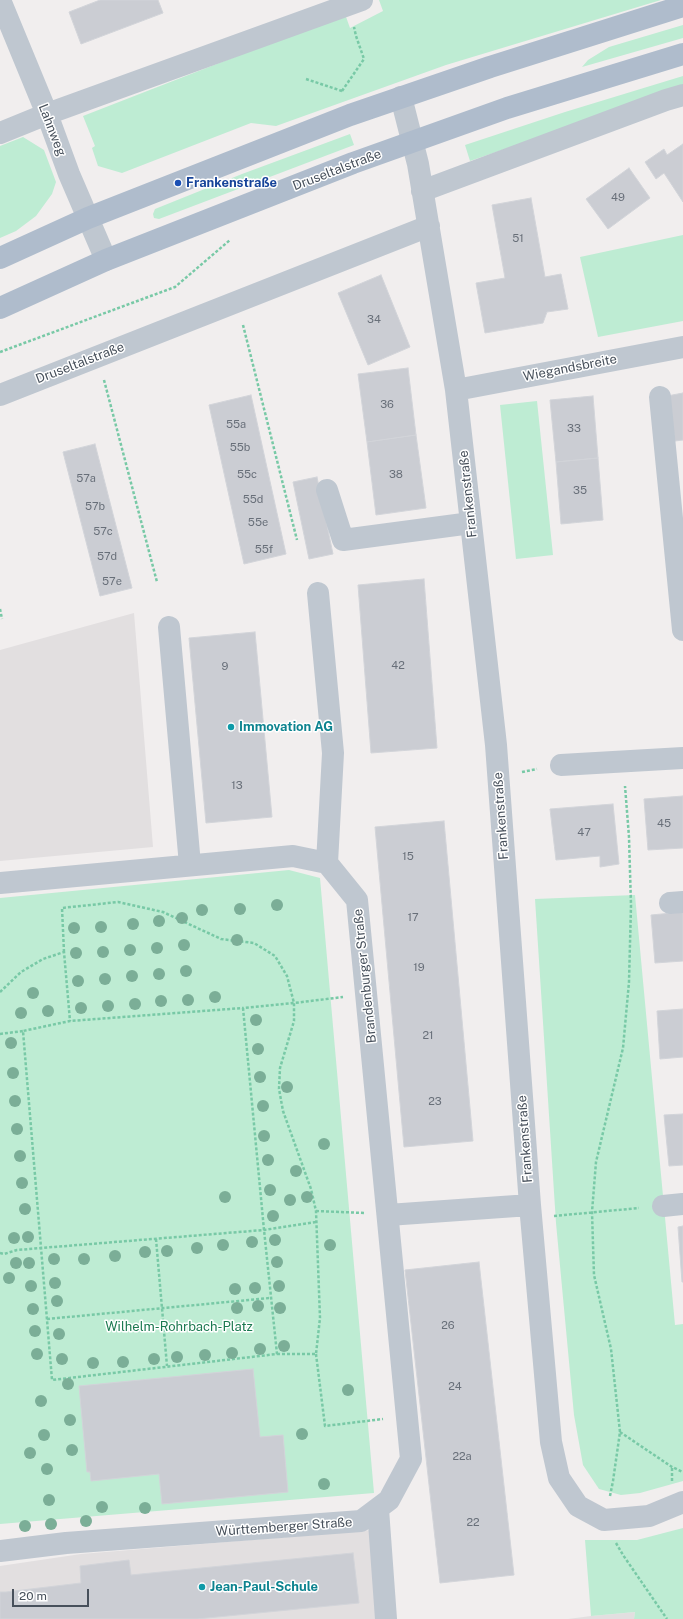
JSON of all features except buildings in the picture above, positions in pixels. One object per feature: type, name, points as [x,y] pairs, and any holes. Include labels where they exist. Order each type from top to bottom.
[{"type":"main road","points":[[0,258],[88,218],[401,96],[683,6]]},
{"type":"main road","name":"Druseltalstraße","points":[[0,308],[106,260],[346,166],[507,108],[683,54]]},
{"type":"street","name":"Lahnweg","points":[[0,0],[47,114],[69,174],[106,260]]},
{"type":"street","points":[[0,133],[47,114],[359,1]]},
{"type":"street","name":"Frankenstraße","points":[[401,96],[429,226],[456,390],[471,523],[498,776],[531,1212],[551,1442],[559,1478],[578,1506],[604,1520]]},
{"type":"street","points":[[422,191],[659,103],[683,96]]},
{"type":"street","name":"Druseltalstraße","points":[[0,394],[429,226]]},
{"type":"street","name":"Wiegandsbreite","points":[[456,390],[683,347]]},
{"type":"street","points":[[660,397],[683,630]]},
{"type":"street","points":[[327,490],[343,540],[471,523]]},
{"type":"street","points":[[0,883],[293,856],[327,863],[333,754],[318,593]]},
{"type":"street","points":[[169,627],[190,865]]},
{"type":"street","points":[[561,765],[683,758]]},
{"type":"street","name":"Brandenburger Straße","points":[[327,863],[357,900],[388,1215]]},
{"type":"street","points":[[388,1215],[531,1212]]},
{"type":"street","name":"Württemberger Straße","points":[[0,1551],[66,1543],[361,1521],[389,1500],[411,1459],[388,1215]]},
{"type":"street","points":[[604,1520],[648,1516],[683,1502]]},
{"type":"street","points":[[378,1509],[386,1619]]},
{"type":"path","points":[[306,79],[342,91],[364,59],[356,36]]},
{"type":"path","points":[[0,352],[175,287],[228,240],[236,237]]},
{"type":"path","points":[[245,333],[297,540]]},
{"type":"path","points":[[107,391],[158,582]]},
{"type":"path","points":[[0,608],[2,619]]},
{"type":"path","points":[[610,1497],[620,1432],[611,1349],[594,1275],[592,1212],[596,1162],[623,1048],[629,982],[631,905],[629,837],[623,762]]},
{"type":"path","points":[[498,776],[561,765]]},
{"type":"path","points":[[70,1021],[62,908],[118,902],[163,912],[221,938],[254,943],[275,956],[287,976],[294,1003],[294,1021],[280,1068],[279,1088],[283,1111],[311,1189],[316,1211],[320,1318],[316,1354],[325,1426],[406,1416]]},
{"type":"path","points":[[0,992],[21,972],[43,959],[64,952]]},
{"type":"path","points":[[0,1034],[23,1031],[70,1021],[244,1008],[367,994]]},
{"type":"path","points":[[244,1008],[270,1298],[277,1354]]},
{"type":"path","points":[[23,1031],[52,1380],[277,1354],[316,1354]]},
{"type":"path","points":[[531,1212],[592,1212],[673,1205]]},
{"type":"path","points":[[316,1211],[388,1215]]},
{"type":"path","points":[[0,1256],[16,1250],[264,1230],[316,1222]]},
{"type":"path","points":[[156,1239],[167,1366]]},
{"type":"path","points":[[0,1253],[4,1254]]},
{"type":"path","points":[[47,1319],[270,1298]]},
{"type":"path","points":[[620,1432],[672,1467],[683,1472]]},
{"type":"path","points":[[604,1520],[623,1555],[667,1619]]},
{"type":"shaded area","points":[[134,613],[153,847],[0,861],[0,650]]},
{"type":"shaded area","points":[[372,1530],[385,1619],[0,1619],[0,1566],[81,1554]]},
{"type":"shaded area","points":[[635,1612],[634,1619],[568,1619],[591,1616]]},
{"type":"green space","points":[[379,0],[661,0],[446,65],[276,126],[251,123],[122,173],[98,166],[92,148],[95,146],[83,116],[345,14],[350,28],[383,11]]},
{"type":"green space","points":[[683,25],[683,38],[582,67],[588,60],[609,47]]},
{"type":"green space","points":[[683,76],[683,88],[470,161],[465,145],[565,112]]},
{"type":"green space","points":[[350,134],[354,145],[159,219],[154,218],[153,214],[155,209],[242,174]]},
{"type":"green space","points":[[23,137],[44,150],[56,182],[52,194],[36,216],[16,231],[0,238],[0,146]]},
{"type":"green space","points":[[683,235],[683,321],[598,337],[580,257]]},
{"type":"green space","points":[[537,401],[553,555],[516,559],[500,405]]},
{"type":"green space","name":"Wilhelm-Rohrbach-Platz","points":[[289,870],[320,878],[374,1493],[0,1524],[0,898]]},
{"type":"green space","points":[[635,895],[675,1325],[683,1324],[683,1481],[640,1493],[621,1495],[599,1489],[583,1465],[574,1415],[556,1223],[535,899]]},
{"type":"green space","points":[[683,1528],[683,1619],[634,1619],[635,1612],[591,1616],[585,1540],[637,1540]]},
{"type":"place","name":"Frankenstraße","points":[[178,183]]},
{"type":"place","name":"Immovation AG","points":[[231,727]]},
{"type":"place","name":"Jean-Paul-Schule","points":[[202,1587]]}]
